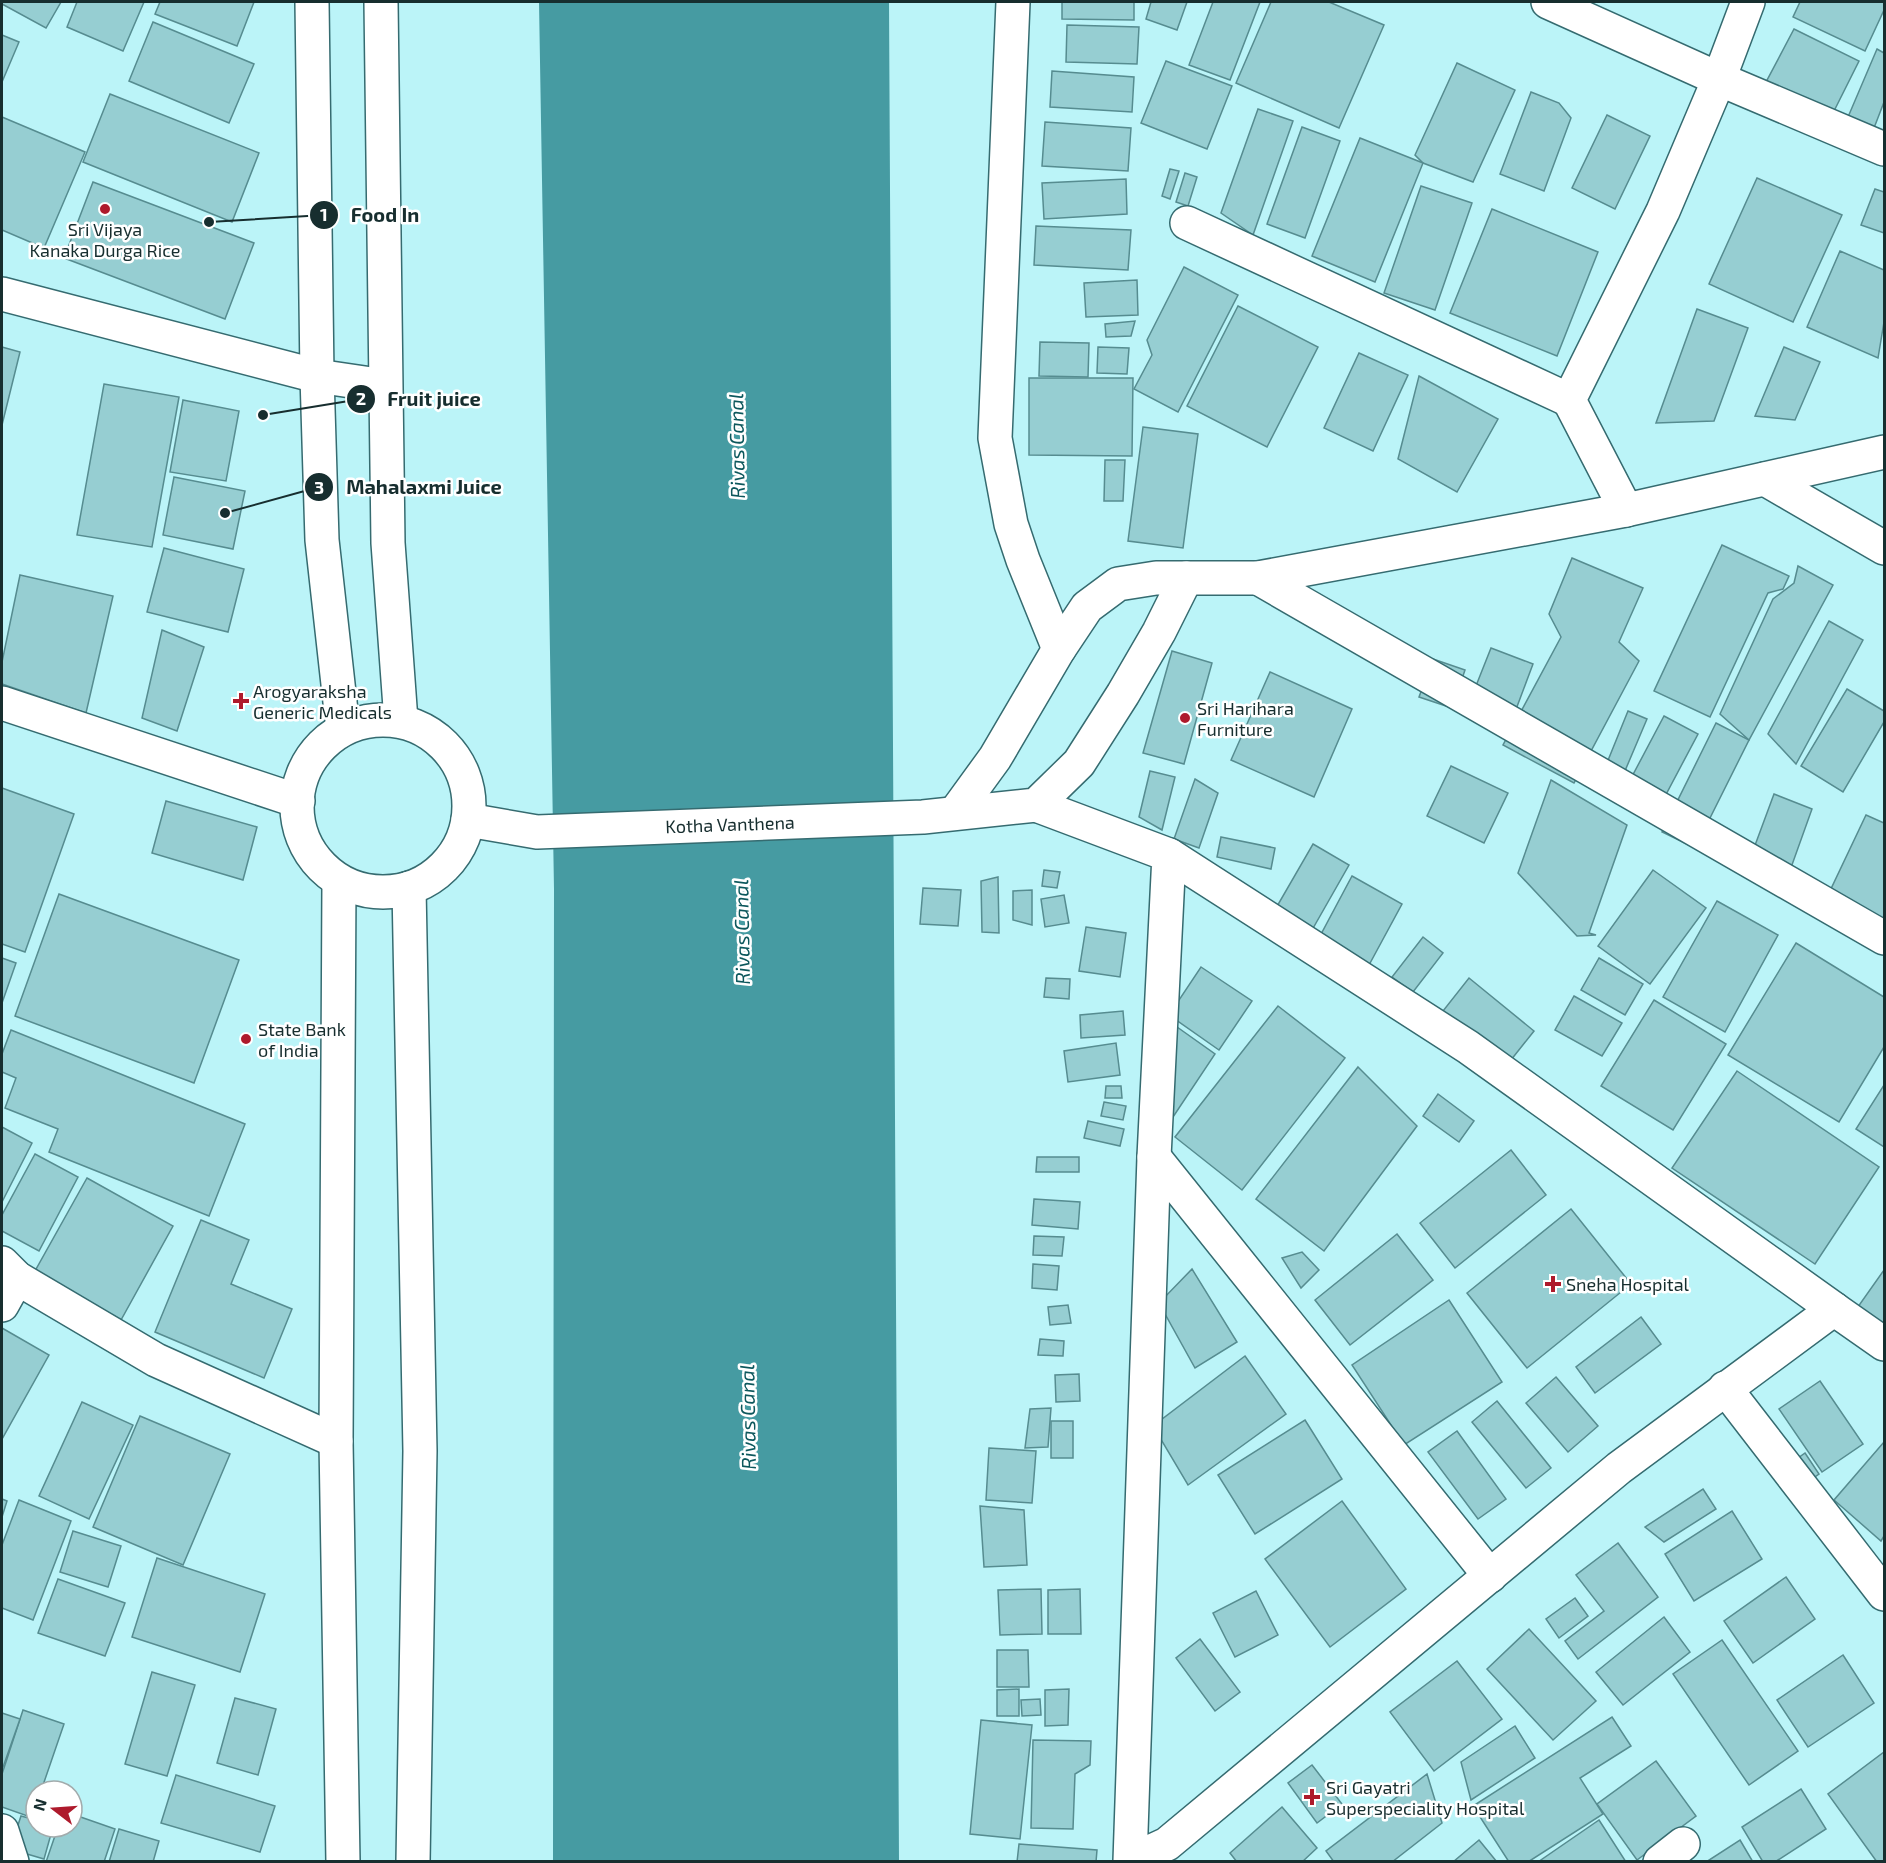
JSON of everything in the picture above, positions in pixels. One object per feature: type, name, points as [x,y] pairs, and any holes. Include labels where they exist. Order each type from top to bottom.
[{"type":"street","points":[[312,2],[317,376],[322,540],[343,729]]},
{"type":"street","points":[[381,2],[388,543],[400,721]]},
{"type":"street","points":[[1012,2],[995,438],[1011,524],[1059,649]]},
{"type":"street","points":[[1548,2],[1719,79],[1884,149]]},
{"type":"street","points":[[1569,400],[1663,211],[1719,79],[1748,2]]},
{"type":"street","points":[[1186,223],[1569,400],[1626,510]]},
{"type":"street","points":[[2,294],[317,376],[385,386]]},
{"type":"street","points":[[955,813],[995,758],[1059,649],[1087,607],[1118,584],[1156,578],[1258,578],[1626,510],[1884,452]]},
{"type":"street","points":[[1765,479],[1884,548]]},
{"type":"street","points":[[1186,578],[1159,632],[1079,763],[1035,805],[1169,855],[1468,1047],[1884,1344]]},
{"type":"street","points":[[1258,578],[1884,938]]},
{"type":"street","points":[[2,703],[298,801]]},
{"type":"street","points":[[381,719],[400,721],[425,730],[446,746],[461,768],[468,794],[468,820],[461,843],[448,862],[430,878],[410,888],[385,893],[361,890],[339,881],[319,864],[305,842],[297,817],[298,790],[307,766],[322,744],[343,729],[361,722],[381,719]]},
{"type":"street","name":"Kotha Vanthena","points":[[468,820],[537,832],[923,817],[1035,805]]},
{"type":"street","points":[[1169,855],[1154,1157],[1130,1861],[1179,1853],[1490,1576],[1619,1468],[1834,1309]]},
{"type":"street","points":[[339,881],[336,1441],[344,1862]]},
{"type":"street","points":[[410,888],[420,1451],[413,1862]]},
{"type":"street","points":[[1154,1157],[1490,1576]]},
{"type":"street","points":[[7,1282],[156,1360],[336,1441]]},
{"type":"street","points":[[1725,1388],[1884,1594]]},
{"type":"street","points":[[2,1831],[12,1862]]},
{"type":"water","name":"Rivas Canal","points":[[539,2],[889,2],[899,1861],[553,1861],[554,889]]},
{"type":"building","points":[[2,2],[61,2],[46,28]]},
{"type":"building","points":[[77,2],[144,2],[123,51],[67,27]]},
{"type":"building","points":[[160,2],[254,2],[237,46],[155,14]]},
{"type":"building","points":[[1062,2],[1134,2],[1134,20],[1062,19]]},
{"type":"building","points":[[1151,2],[1187,2],[1177,30],[1146,19]]},
{"type":"building","points":[[1213,2],[1260,2],[1230,80],[1189,65]]},
{"type":"building","points":[[1271,2],[1329,2],[1384,25],[1339,128],[1236,83]]},
{"type":"building","points":[[1800,2],[1884,2],[1884,10],[1865,51],[1793,17]]},
{"type":"building","points":[[153,22],[254,64],[229,123],[129,81]]},
{"type":"building","points":[[1067,25],[1139,27],[1137,64],[1066,62]]},
{"type":"building","points":[[1794,29],[1859,61],[1831,117],[1765,84]]},
{"type":"building","points":[[2,35],[19,42],[2,82]]},
{"type":"building","points":[[1877,49],[1884,53],[1884,102],[1874,128],[1848,117]]},
{"type":"building","points":[[1166,61],[1232,86],[1207,149],[1141,123]]},
{"type":"building","points":[[1457,63],[1515,90],[1473,182],[1423,163],[1415,155]]},
{"type":"building","points":[[1052,71],[1134,77],[1132,112],[1050,107]]},
{"type":"building","points":[[1531,92],[1559,103],[1571,118],[1544,191],[1500,174]]},
{"type":"building","points":[[110,94],[259,153],[232,222],[83,162]]},
{"type":"building","points":[[1258,109],[1293,121],[1253,235],[1221,213]]},
{"type":"building","points":[[1607,115],[1650,136],[1615,209],[1572,188]]},
{"type":"building","points":[[2,117],[85,152],[44,248],[2,230]]},
{"type":"building","points":[[1045,122],[1131,128],[1128,171],[1042,166]]},
{"type":"building","points":[[1302,127],[1340,141],[1305,238],[1267,224]]},
{"type":"building","points":[[1360,138],[1423,163],[1375,282],[1312,256]]},
{"type":"building","points":[[1170,169],[1179,171],[1170,199],[1162,196]]},
{"type":"building","points":[[1185,173],[1197,177],[1188,206],[1176,202]]},
{"type":"building","points":[[1757,178],[1842,215],[1793,322],[1709,284]]},
{"type":"building","points":[[1126,179],[1127,214],[1044,219],[1042,183]]},
{"type":"building","points":[[93,182],[254,243],[225,319],[64,258]]},
{"type":"building","points":[[1421,186],[1472,203],[1435,310],[1384,293]]},
{"type":"building","points":[[1875,189],[1884,192],[1884,233],[1861,225]]},
{"type":"building","points":[[1492,209],[1598,252],[1557,356],[1450,313]]},
{"type":"building","points":[[1036,226],[1131,230],[1128,270],[1034,265]]},
{"type":"building","points":[[1840,251],[1884,270],[1884,322],[1878,358],[1807,327]]},
{"type":"building","points":[[1184,267],[1238,295],[1178,412],[1134,389],[1152,355],[1147,340]]},
{"type":"building","points":[[1137,280],[1138,315],[1086,317],[1084,283]]},
{"type":"building","points":[[1238,306],[1318,347],[1267,447],[1187,406]]},
{"type":"building","points":[[1697,309],[1748,328],[1714,421],[1656,423]]},
{"type":"building","points":[[1135,321],[1131,336],[1106,337],[1105,324]]},
{"type":"building","points":[[1040,342],[1089,343],[1088,377],[1039,376]]},
{"type":"building","points":[[2,347],[20,352],[2,425]]},
{"type":"building","points":[[1098,347],[1129,348],[1127,374],[1097,373]]},
{"type":"building","points":[[1784,347],[1820,362],[1795,420],[1755,416]]},
{"type":"building","points":[[1359,353],[1408,375],[1373,451],[1324,428]]},
{"type":"building","points":[[1419,376],[1498,419],[1457,492],[1398,459]]},
{"type":"building","points":[[1029,378],[1133,378],[1132,456],[1029,455]]},
{"type":"building","points":[[104,384],[179,397],[152,547],[77,535]]},
{"type":"building","points":[[183,400],[239,411],[226,481],[170,472]]},
{"type":"building","points":[[1143,427],[1198,434],[1183,548],[1128,541]]},
{"type":"building","points":[[1105,460],[1125,460],[1123,501],[1104,501]]},
{"type":"building","points":[[174,477],[245,491],[233,549],[163,535]]},
{"type":"building","points":[[1722,545],[1789,576],[1783,589],[1768,593],[1710,717],[1654,691]]},
{"type":"building","points":[[164,548],[244,569],[228,632],[147,612]]},
{"type":"building","points":[[1572,558],[1643,588],[1619,642],[1639,661],[1574,783],[1503,745],[1561,637],[1549,614]]},
{"type":"building","points":[[1798,566],[1833,585],[1749,740],[1720,714],[1773,599],[1794,583]]},
{"type":"building","points":[[20,575],[113,596],[86,713],[2,684],[2,662]]},
{"type":"building","points":[[1829,621],[1863,640],[1796,764],[1768,734]]},
{"type":"building","points":[[162,630],[204,647],[177,731],[142,718]]},
{"type":"building","points":[[1491,648],[1533,664],[1509,728],[1466,711]]},
{"type":"building","points":[[1172,651],[1212,663],[1184,764],[1143,753]]},
{"type":"building","points":[[1433,659],[1465,670],[1452,708],[1419,697]]},
{"type":"building","points":[[1270,672],[1352,709],[1314,797],[1231,760]]},
{"type":"building","points":[[1847,689],[1884,711],[1884,722],[1843,792],[1801,766]]},
{"type":"building","points":[[1628,711],[1647,719],[1616,792],[1598,785]]},
{"type":"building","points":[[1664,716],[1698,734],[1653,819],[1619,801]]},
{"type":"building","points":[[1716,723],[1749,740],[1695,848],[1662,832]]},
{"type":"building","points":[[1451,766],[1508,793],[1484,843],[1427,816]]},
{"type":"building","points":[[1150,771],[1175,777],[1162,830],[1139,817]]},
{"type":"building","points":[[1195,779],[1218,793],[1199,848],[1174,839]]},
{"type":"building","points":[[1551,780],[1627,825],[1589,933],[1596,935],[1577,936],[1518,873]]},
{"type":"building","points":[[2,788],[74,814],[25,952],[2,944]]},
{"type":"building","points":[[1774,794],[1812,809],[1788,876],[1754,848]]},
{"type":"building","points":[[166,801],[257,827],[243,880],[152,853]]},
{"type":"building","points":[[1866,815],[1884,823],[1884,919],[1875,938],[1820,912]]},
{"type":"building","points":[[1221,837],[1275,848],[1271,869],[1217,857]]},
{"type":"building","points":[[1313,844],[1349,865],[1312,930],[1276,908]]},
{"type":"building","points":[[1044,870],[1060,872],[1057,888],[1042,886]]},
{"type":"building","points":[[1653,870],[1706,908],[1650,984],[1598,946]]},
{"type":"building","points":[[1352,876],[1402,904],[1369,965],[1319,938]]},
{"type":"building","points":[[998,877],[999,933],[982,932],[981,881]]},
{"type":"building","points":[[923,888],[961,890],[958,926],[920,924]]},
{"type":"building","points":[[1032,890],[1032,925],[1013,920],[1013,891]]},
{"type":"building","points":[[59,894],[239,960],[194,1083],[15,1016]]},
{"type":"building","points":[[1064,895],[1069,923],[1045,927],[1041,899]]},
{"type":"building","points":[[1717,901],[1778,935],[1725,1032],[1663,997]]},
{"type":"building","points":[[1086,927],[1126,933],[1120,977],[1079,971]]},
{"type":"building","points":[[1423,937],[1443,953],[1413,992],[1392,977]]},
{"type":"building","points":[[1796,943],[1884,997],[1884,1047],[1839,1122],[1728,1055]]},
{"type":"building","points":[[2,958],[16,963],[2,1003]]},
{"type":"building","points":[[1599,958],[1643,984],[1625,1015],[1581,990]]},
{"type":"building","points":[[1201,967],[1252,1001],[1219,1050],[1169,1015]]},
{"type":"building","points":[[1046,978],[1070,979],[1069,999],[1044,997]]},
{"type":"building","points":[[1469,978],[1534,1031],[1507,1065],[1439,1016]]},
{"type":"building","points":[[1574,996],[1622,1023],[1602,1056],[1555,1030]]},
{"type":"building","points":[[1654,1000],[1726,1044],[1673,1130],[1601,1086]]},
{"type":"building","points":[[1278,1006],[1345,1058],[1242,1190],[1175,1137]]},
{"type":"building","points":[[1123,1011],[1125,1035],[1081,1038],[1080,1015]]},
{"type":"building","points":[[1170,1022],[1215,1054],[1165,1129]]},
{"type":"building","points":[[11,1030],[245,1124],[209,1216],[49,1152],[58,1129],[5,1108],[16,1078],[2,1072],[2,1054]]},
{"type":"building","points":[[1116,1043],[1120,1075],[1068,1082],[1064,1051]]},
{"type":"building","points":[[1358,1067],[1417,1126],[1324,1251],[1256,1199]]},
{"type":"building","points":[[1737,1071],[1879,1167],[1815,1264],[1672,1168]]},
{"type":"building","points":[[1884,1085],[1884,1147],[1856,1129]]},
{"type":"building","points":[[1106,1086],[1121,1086],[1122,1098],[1105,1098]]},
{"type":"building","points":[[1438,1094],[1474,1121],[1459,1142],[1423,1116]]},
{"type":"building","points":[[1104,1102],[1126,1106],[1123,1120],[1101,1116]]},
{"type":"building","points":[[1088,1121],[1124,1129],[1120,1146],[1084,1138]]},
{"type":"building","points":[[2,1127],[32,1143],[2,1202]]},
{"type":"building","points":[[1511,1150],[1546,1195],[1455,1268],[1420,1223]]},
{"type":"building","points":[[35,1154],[78,1177],[39,1251],[2,1231],[2,1215]]},
{"type":"building","points":[[1037,1157],[1079,1157],[1079,1172],[1036,1172]]},
{"type":"building","points":[[87,1178],[173,1226],[121,1320],[35,1271]]},
{"type":"building","points":[[1034,1199],[1080,1202],[1078,1229],[1032,1225]]},
{"type":"building","points":[[1571,1209],[1631,1284],[1527,1368],[1467,1293]]},
{"type":"building","points":[[201,1220],[249,1240],[231,1284],[292,1309],[264,1378],[155,1332]]},
{"type":"building","points":[[1397,1234],[1433,1280],[1350,1345],[1315,1300]]},
{"type":"building","points":[[1034,1236],[1064,1237],[1062,1256],[1033,1255]]},
{"type":"building","points":[[1302,1252],[1319,1270],[1301,1288],[1282,1258]]},
{"type":"building","points":[[1033,1264],[1059,1266],[1057,1290],[1032,1288]]},
{"type":"building","points":[[1192,1269],[1237,1342],[1195,1368],[1159,1303]]},
{"type":"building","points":[[1884,1270],[1884,1331],[1855,1311]]},
{"type":"building","points":[[1449,1300],[1502,1382],[1404,1445],[1352,1365]]},
{"type":"building","points":[[1068,1305],[1071,1323],[1050,1325],[1048,1307]]},
{"type":"building","points":[[1641,1317],[1661,1344],[1595,1393],[1576,1367]]},
{"type":"building","points":[[2,1328],[49,1355],[2,1439]]},
{"type":"building","points":[[1040,1339],[1064,1341],[1063,1356],[1038,1355]]},
{"type":"building","points":[[1245,1356],[1286,1414],[1188,1485],[1153,1426]]},
{"type":"building","points":[[1079,1374],[1080,1401],[1056,1402],[1055,1375]]},
{"type":"building","points":[[1556,1377],[1598,1426],[1568,1452],[1526,1403]]},
{"type":"building","points":[[1820,1381],[1863,1444],[1822,1472],[1779,1409]]},
{"type":"building","points":[[1497,1401],[1551,1468],[1526,1488],[1472,1422]]},
{"type":"building","points":[[82,1402],[133,1425],[89,1519],[39,1496]]},
{"type":"building","points":[[1051,1408],[1048,1447],[1025,1448],[1030,1409]]},
{"type":"building","points":[[140,1416],[230,1454],[183,1565],[93,1527]]},
{"type":"building","points":[[1305,1420],[1342,1479],[1255,1534],[1218,1475]]},
{"type":"building","points":[[1051,1421],[1073,1421],[1073,1458],[1051,1458]]},
{"type":"building","points":[[1457,1431],[1506,1499],[1478,1519],[1428,1452]]},
{"type":"building","points":[[1884,1442],[1884,1536],[1881,1541],[1834,1500]]},
{"type":"building","points":[[989,1448],[1036,1451],[1032,1503],[986,1500]]},
{"type":"building","points":[[1805,1453],[1819,1474],[1809,1481],[1794,1461]]},
{"type":"building","points":[[1703,1489],[1716,1509],[1664,1542],[1645,1527]]},
{"type":"building","points":[[2,1499],[7,1501],[2,1517]]},
{"type":"building","points":[[19,1500],[71,1521],[33,1620],[2,1608],[2,1545]]},
{"type":"building","points":[[1342,1501],[1406,1589],[1330,1647],[1265,1559]]},
{"type":"building","points":[[980,1506],[1024,1510],[1027,1565],[984,1567]]},
{"type":"building","points":[[1732,1511],[1762,1559],[1694,1601],[1665,1554]]},
{"type":"building","points":[[73,1531],[121,1546],[108,1587],[60,1572]]},
{"type":"building","points":[[1618,1543],[1658,1597],[1578,1659],[1565,1641],[1604,1611],[1576,1575]]},
{"type":"building","points":[[157,1558],[265,1594],[240,1672],[132,1637]]},
{"type":"building","points":[[1786,1577],[1815,1619],[1753,1663],[1724,1621]]},
{"type":"building","points":[[58,1579],[125,1603],[105,1656],[38,1633]]},
{"type":"building","points":[[1041,1589],[1042,1634],[1000,1635],[998,1590]]},
{"type":"building","points":[[1080,1589],[1081,1634],[1048,1634],[1048,1590]]},
{"type":"building","points":[[1256,1591],[1278,1635],[1235,1657],[1213,1613]]},
{"type":"building","points":[[1575,1598],[1588,1616],[1559,1638],[1546,1619]]},
{"type":"building","points":[[1664,1617],[1690,1652],[1623,1705],[1596,1672]]},
{"type":"building","points":[[1529,1629],[1596,1701],[1553,1740],[1487,1669]]},
{"type":"building","points":[[1200,1639],[1240,1692],[1215,1711],[1176,1658]]},
{"type":"building","points":[[1722,1640],[1798,1751],[1749,1785],[1673,1674]]},
{"type":"building","points":[[997,1650],[1028,1650],[1029,1687],[997,1687]]},
{"type":"building","points":[[1843,1655],[1874,1703],[1808,1747],[1777,1700]]},
{"type":"building","points":[[1457,1661],[1502,1719],[1434,1771],[1390,1712]]},
{"type":"building","points":[[152,1672],[195,1685],[167,1776],[125,1764]]},
{"type":"building","points":[[1019,1689],[1019,1716],[997,1716],[997,1690]]},
{"type":"building","points":[[1069,1689],[1068,1725],[1045,1726],[1045,1690]]},
{"type":"building","points":[[235,1698],[276,1709],[258,1775],[217,1763]]},
{"type":"building","points":[[1040,1699],[1041,1715],[1022,1716],[1021,1700]]},
{"type":"building","points":[[23,1710],[64,1724],[45,1779],[24,1779],[24,1815],[2,1807],[2,1774]]},
{"type":"building","points":[[2,1713],[20,1719],[2,1770]]},
{"type":"building","points":[[1612,1717],[1631,1746],[1580,1778],[1603,1814],[1528,1862],[1509,1862],[1473,1806]]},
{"type":"building","points":[[981,1720],[1032,1725],[1020,1839],[970,1834]]},
{"type":"building","points":[[1515,1726],[1535,1758],[1471,1800],[1461,1762]]},
{"type":"building","points":[[1033,1740],[1091,1741],[1090,1765],[1075,1774],[1073,1829],[1031,1828]]},
{"type":"building","points":[[1884,1752],[1884,1862],[1877,1862],[1828,1794]]},
{"type":"building","points":[[1656,1761],[1696,1816],[1637,1860],[1597,1804]]},
{"type":"building","points":[[1312,1765],[1342,1804],[1317,1823],[1288,1783]]},
{"type":"building","points":[[1427,1774],[1442,1823],[1392,1862],[1334,1862],[1326,1851]]},
{"type":"building","points":[[176,1775],[275,1806],[260,1852],[161,1823]]},
{"type":"building","points":[[1801,1789],[1826,1829],[1775,1862],[1763,1862],[1742,1827]]},
{"type":"building","points":[[1282,1807],[1317,1848],[1302,1862],[1237,1862],[1230,1853]]},
{"type":"building","points":[[21,1816],[24,1817],[24,1839],[50,1839],[44,1859],[10,1849]]},
{"type":"building","points":[[84,1818],[115,1829],[104,1862],[46,1862],[54,1839],[84,1839]]},
{"type":"building","points":[[1599,1820],[1626,1862],[1538,1862]]},
{"type":"building","points":[[119,1829],[159,1841],[153,1862],[109,1862]]},
{"type":"building","points":[[1479,1840],[1497,1862],[1453,1862]]},
{"type":"building","points":[[1740,1840],[1753,1862],[1706,1862]]},
{"type":"building","points":[[1019,1844],[1097,1850],[1096,1862],[1017,1862]]},
{"type":"place","name":"Sri Vijaya Kanaka Durga Rice","points":[[105,209]]},
{"type":"place","name":"Food In","points":[[209,222]]},
{"type":"place","name":"Fruit juice","points":[[263,415]]},
{"type":"place","name":"Mahalaxmi Juice","points":[[225,513]]},
{"type":"place","name":"Arogyaraksha Generic Medicals","points":[[241,701]]},
{"type":"place","name":"Sri Harihara Furniture","points":[[1185,718]]},
{"type":"place","name":"State Bank of India","points":[[246,1039]]},
{"type":"place","name":"Sneha Hospital","points":[[1553,1284]]},
{"type":"place","name":"Sri Gayatri Superspeciality Hospital","points":[[1312,1797]]}]
